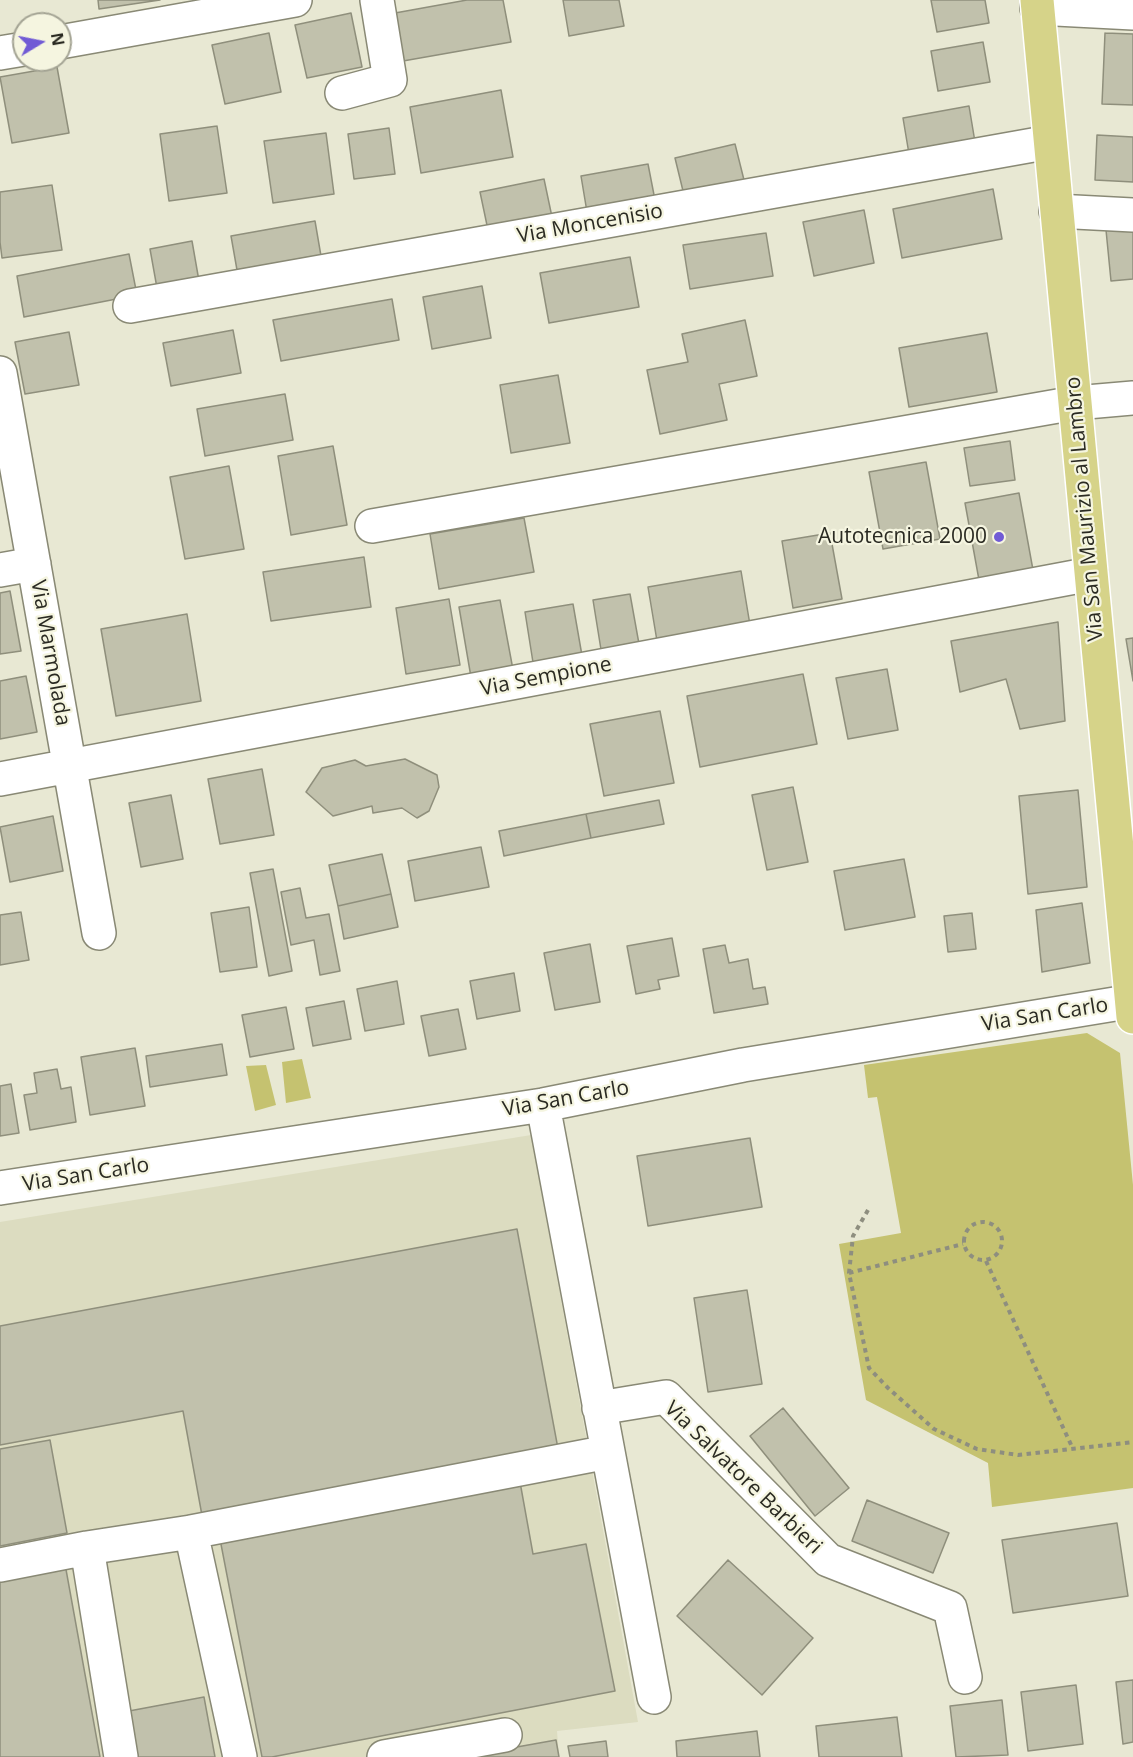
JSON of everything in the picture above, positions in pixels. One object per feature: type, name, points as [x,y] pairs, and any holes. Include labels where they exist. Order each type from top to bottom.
[{"type":"main road","name":"Via San Maurizio al Lambro","points":[[1037,4],[1132,1007]]},
{"type":"street","points":[[72,40],[295,0]]},
{"type":"street","points":[[342,93],[390,80],[377,0]]},
{"type":"street","points":[[1037,4],[1133,13]]},
{"type":"street","name":"Via Moncenisio","points":[[130,306],[1050,142]]},
{"type":"street","points":[[1056,211],[1133,214]]},
{"type":"street","name":"Via Marmolada","points":[[0,373],[99,933]]},
{"type":"street","points":[[372,526],[1075,403],[1133,398]]},
{"type":"street","points":[[0,570],[34,564]]},
{"type":"street","name":"Via Sempione","points":[[0,779],[1091,574]]},
{"type":"street","name":"Via San Carlo","points":[[0,1188],[543,1105],[743,1065],[1132,1007]]},
{"type":"street","points":[[543,1105],[654,1697]]},
{"type":"street","name":"Via Salvatore Barbieri","points":[[599,1407],[666,1397],[828,1560],[950,1608],[965,1677]]},
{"type":"street","points":[[0,1565],[87,1548],[191,1532],[608,1452]]},
{"type":"street","points":[[191,1532],[240,1757]]},
{"type":"street","points":[[87,1548],[121,1757]]},
{"type":"street","points":[[384,1757],[505,1735]]},
{"type":"path","points":[[868,1210],[853,1236],[849,1274],[869,1368],[934,1429],[977,1449],[1018,1455],[1133,1442]]},
{"type":"path","points":[[979,1221],[994,1225],[1002,1238],[999,1253],[986,1261],[971,1257],[963,1244],[966,1229],[979,1221]]},
{"type":"path","points":[[849,1274],[963,1244]]},
{"type":"path","points":[[986,1261],[1073,1449]]},
{"type":"shaded area","points":[[1087,1033],[1120,1053],[1133,1185],[1133,1488],[992,1507],[988,1463],[866,1400],[839,1244],[901,1233],[877,1097],[868,1098],[864,1065]]},
{"type":"shaded area","points":[[302,1059],[311,1098],[286,1103],[282,1062]]},
{"type":"shaded area","points":[[266,1065],[276,1105],[255,1111],[246,1066]]},
{"type":"shaded area","points":[[531,1135],[638,1722],[557,1731],[559,1757],[0,1757],[0,1222]]},
{"type":"building","points":[[98,0],[160,0],[99,9]]},
{"type":"building","points":[[467,0],[503,0],[511,42],[403,61],[395,13]]},
{"type":"building","points":[[563,0],[619,0],[624,26],[569,36]]},
{"type":"building","points":[[931,0],[985,0],[989,23],[937,32]]},
{"type":"building","points":[[351,13],[362,67],[307,78],[295,25]]},
{"type":"building","points":[[269,33],[281,92],[225,104],[212,45]]},
{"type":"building","points":[[1105,33],[1133,34],[1133,105],[1102,104]]},
{"type":"building","points":[[983,42],[990,82],[938,91],[931,51]]},
{"type":"building","points":[[28,72],[58,72],[69,133],[12,143],[0,77]]},
{"type":"building","points":[[501,90],[513,157],[421,173],[410,107]]},
{"type":"building","points":[[969,106],[975,142],[909,154],[903,118]]},
{"type":"building","points":[[217,126],[227,193],[169,201],[160,134]]},
{"type":"building","points":[[389,128],[395,174],[354,179],[348,134]]},
{"type":"building","points":[[326,133],[334,194],[273,203],[264,141]]},
{"type":"building","points":[[1097,135],[1133,137],[1133,182],[1095,180]]},
{"type":"building","points":[[735,144],[744,180],[684,195],[675,158]]},
{"type":"building","points":[[648,164],[655,200],[587,212],[581,176]]},
{"type":"building","points":[[544,179],[552,217],[488,230],[480,192]]},
{"type":"building","points":[[52,185],[62,250],[2,258],[0,192]]},
{"type":"building","points":[[993,189],[1002,239],[902,258],[893,209]]},
{"type":"building","points":[[864,210],[874,263],[814,276],[803,222]]},
{"type":"building","points":[[315,221],[321,256],[237,270],[231,236]]},
{"type":"building","points":[[1133,228],[1133,279],[1111,281],[1106,230]]},
{"type":"building","points":[[766,233],[773,276],[690,289],[683,245]]},
{"type":"building","points":[[192,241],[199,281],[157,288],[150,249]]},
{"type":"building","points":[[129,254],[137,295],[24,317],[17,276]]},
{"type":"building","points":[[630,257],[639,307],[549,323],[540,273]]},
{"type":"building","points":[[482,286],[491,338],[432,349],[423,297]]},
{"type":"building","points":[[392,299],[399,340],[281,361],[273,320]]},
{"type":"building","points":[[745,320],[757,376],[719,384],[727,420],[660,434],[647,370],[688,362],[682,334]]},
{"type":"building","points":[[233,330],[241,373],[171,386],[163,343]]},
{"type":"building","points":[[69,332],[79,385],[25,394],[15,342]]},
{"type":"building","points":[[987,333],[997,392],[909,407],[899,348]]},
{"type":"building","points":[[558,375],[570,443],[511,453],[500,385]]},
{"type":"building","points":[[285,394],[293,440],[205,456],[197,409]]},
{"type":"building","points":[[1010,441],[1015,480],[970,486],[964,448]]},
{"type":"building","points":[[333,446],[347,525],[291,535],[278,456]]},
{"type":"building","points":[[926,462],[940,539],[883,549],[869,472]]},
{"type":"building","points":[[229,466],[244,549],[185,559],[170,477]]},
{"type":"building","name":"Autotecnica 2000","points":[[1019,493],[1033,570],[979,580],[965,503]]},
{"type":"building","points":[[524,518],[534,572],[439,589],[430,534]]},
{"type":"building","points":[[830,533],[842,599],[793,608],[782,541]]},
{"type":"building","points":[[364,557],[371,607],[271,621],[263,572]]},
{"type":"building","points":[[741,571],[752,637],[659,653],[648,587]]},
{"type":"building","points":[[10,591],[21,651],[0,654],[0,593]]},
{"type":"building","points":[[630,594],[641,655],[603,662],[593,600]]},
{"type":"building","points":[[449,599],[460,665],[406,674],[396,608]]},
{"type":"building","points":[[500,600],[514,675],[472,683],[459,607]]},
{"type":"building","points":[[573,604],[584,667],[535,675],[525,612]]},
{"type":"building","points":[[187,614],[201,701],[116,716],[101,629]]},
{"type":"building","points":[[1058,622],[1065,721],[1020,729],[1006,679],[960,692],[951,641]]},
{"type":"building","points":[[1133,638],[1133,681],[1126,639]]},
{"type":"building","points":[[887,669],[898,730],[848,739],[836,678]]},
{"type":"building","points":[[803,674],[817,744],[700,767],[687,696]]},
{"type":"building","points":[[26,676],[37,732],[0,739],[0,681]]},
{"type":"building","points":[[660,711],[674,783],[604,796],[590,724]]},
{"type":"building","points":[[405,759],[437,775],[439,787],[429,811],[417,818],[402,808],[373,813],[372,806],[333,816],[306,792],[322,768],[355,760],[366,766]]},
{"type":"building","points":[[262,769],[274,835],[220,844],[208,779]]},
{"type":"building","points":[[793,787],[808,862],[767,870],[752,795]]},
{"type":"building","points":[[1078,790],[1087,887],[1028,894],[1019,796]]},
{"type":"building","points":[[171,795],[183,859],[141,867],[129,803]]},
{"type":"building","points":[[659,800],[664,824],[591,838],[586,814]]},
{"type":"building","points":[[586,814],[591,838],[504,856],[499,831]]},
{"type":"building","points":[[53,816],[63,871],[10,882],[0,827]]},
{"type":"building","points":[[481,847],[489,887],[415,901],[408,861]]},
{"type":"building","points":[[382,854],[391,894],[338,906],[329,865]]},
{"type":"building","points":[[904,859],[915,917],[845,930],[834,871]]},
{"type":"building","points":[[273,869],[292,971],[269,976],[250,873]]},
{"type":"building","points":[[300,888],[306,918],[329,914],[340,971],[320,975],[314,940],[291,945],[281,892]]},
{"type":"building","points":[[391,894],[398,927],[344,939],[338,906]]},
{"type":"building","points":[[1082,903],[1090,963],[1042,972],[1036,910]]},
{"type":"building","points":[[249,907],[257,967],[220,972],[211,913]]},
{"type":"building","points":[[21,912],[29,960],[0,965],[0,915]]},
{"type":"building","points":[[972,913],[976,949],[948,952],[944,916]]},
{"type":"building","points":[[672,938],[679,976],[658,980],[660,989],[636,994],[627,946]]},
{"type":"building","points":[[590,944],[600,1002],[555,1010],[544,953]]},
{"type":"building","points":[[725,945],[729,963],[748,959],[753,989],[765,987],[768,1004],[714,1013],[703,949]]},
{"type":"building","points":[[514,973],[520,1011],[477,1019],[470,981]]},
{"type":"building","points":[[397,981],[404,1024],[365,1031],[357,989]]},
{"type":"building","points":[[344,1001],[351,1039],[313,1046],[306,1008]]},
{"type":"building","points":[[286,1007],[294,1049],[250,1057],[242,1015]]},
{"type":"building","points":[[458,1009],[466,1049],[429,1056],[421,1016]]},
{"type":"building","points":[[222,1044],[227,1075],[150,1087],[146,1056]]},
{"type":"building","points":[[135,1048],[145,1106],[90,1115],[81,1057]]},
{"type":"building","points":[[57,1069],[61,1089],[71,1087],[76,1122],[30,1130],[24,1095],[37,1093],[34,1073]]},
{"type":"building","points":[[11,1084],[19,1133],[0,1136],[0,1086]]},
{"type":"building","points":[[750,1138],[762,1207],[648,1226],[637,1156]]},
{"type":"building","points":[[517,1229],[559,1454],[203,1521],[183,1411],[0,1445],[0,1326]]},
{"type":"building","points":[[747,1290],[762,1384],[708,1392],[694,1298]]},
{"type":"building","points":[[783,1408],[849,1488],[815,1516],[750,1436]]},
{"type":"building","points":[[50,1440],[67,1533],[0,1546],[0,1449]]},
{"type":"building","points":[[520,1482],[533,1554],[586,1544],[615,1691],[272,1757],[262,1757],[220,1539]]},
{"type":"building","points":[[867,1500],[949,1533],[933,1573],[852,1541]]},
{"type":"building","points":[[1117,1523],[1128,1596],[1013,1613],[1002,1540]]},
{"type":"building","points":[[728,1560],[813,1638],[762,1695],[677,1616]]},
{"type":"building","points":[[65,1564],[100,1757],[0,1757],[0,1576]]},
{"type":"building","points":[[1133,1680],[1133,1742],[1123,1744],[1116,1682]]},
{"type":"building","points":[[1076,1685],[1083,1744],[1028,1751],[1021,1692]]},
{"type":"building","points":[[204,1697],[215,1757],[138,1757],[129,1711]]},
{"type":"building","points":[[1002,1700],[1008,1755],[956,1757],[950,1706]]},
{"type":"building","points":[[897,1717],[902,1757],[819,1757],[816,1726]]},
{"type":"building","points":[[757,1731],[760,1757],[677,1757],[676,1741]]},
{"type":"building","points":[[556,1740],[559,1757],[461,1757]]},
{"type":"building","points":[[606,1741],[608,1757],[570,1757],[568,1746]]},
{"type":"place","name":"Autotecnica 2000","points":[[999,537]]}]
